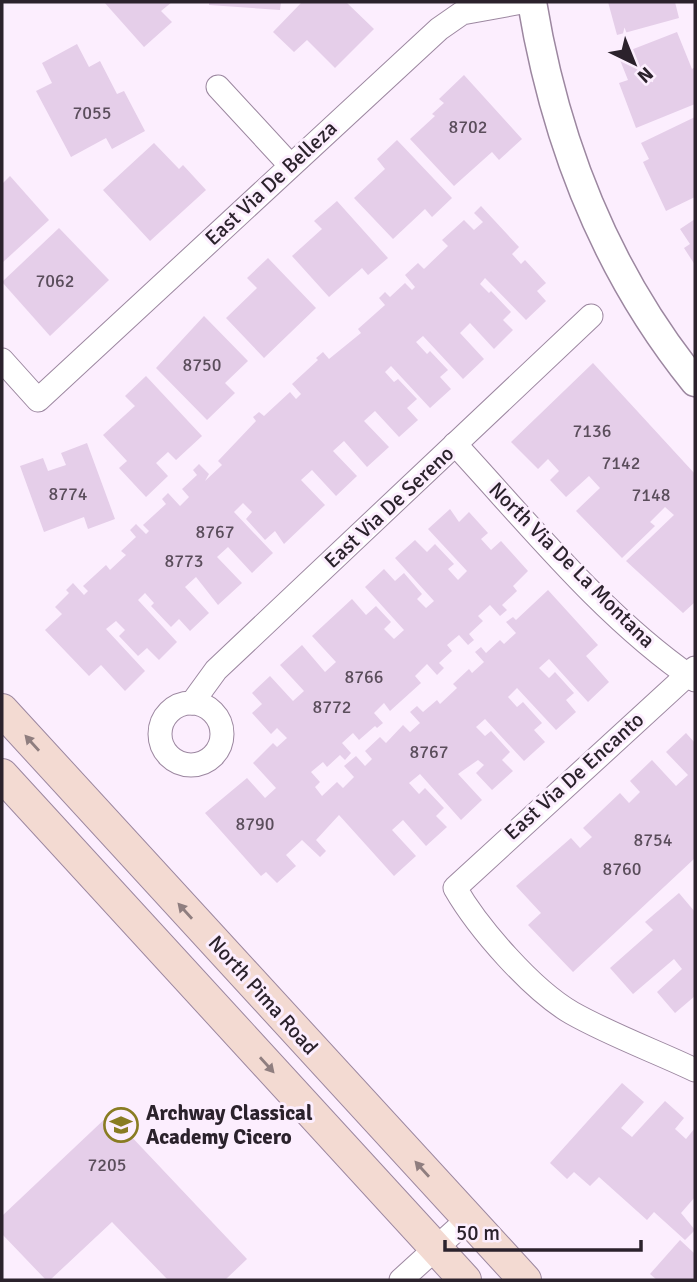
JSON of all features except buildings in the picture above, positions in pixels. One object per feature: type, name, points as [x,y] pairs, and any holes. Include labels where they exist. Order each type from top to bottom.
[{"type":"main road","name":"North Pima Road","points":[[2,710],[525,1280]]},
{"type":"main road","name":"North Pima Road","points":[[2,775],[465,1280]]},
{"type":"street","name":"East Via De Belleza","points":[[2,360],[38,400],[439,29],[462,13],[522,2]]},
{"type":"street","points":[[532,2],[547,82],[591,212],[651,323],[695,382]]},
{"type":"street","points":[[218,87],[290,164]]},
{"type":"street","name":"East Via De Sereno","points":[[192,703],[216,670],[591,316]]},
{"type":"street","name":"North Via De La Montana","points":[[455,444],[571,569],[643,640],[693,674]]},
{"type":"street","name":"East Via De Encanto","points":[[693,674],[455,888],[473,919],[545,992],[572,1013],[695,1070]]},
{"type":"street","points":[[401,1280],[468,1219]]},
{"type":"place","name":"Archway Classical Academy Cicero","points":[[121,1125]]}]
